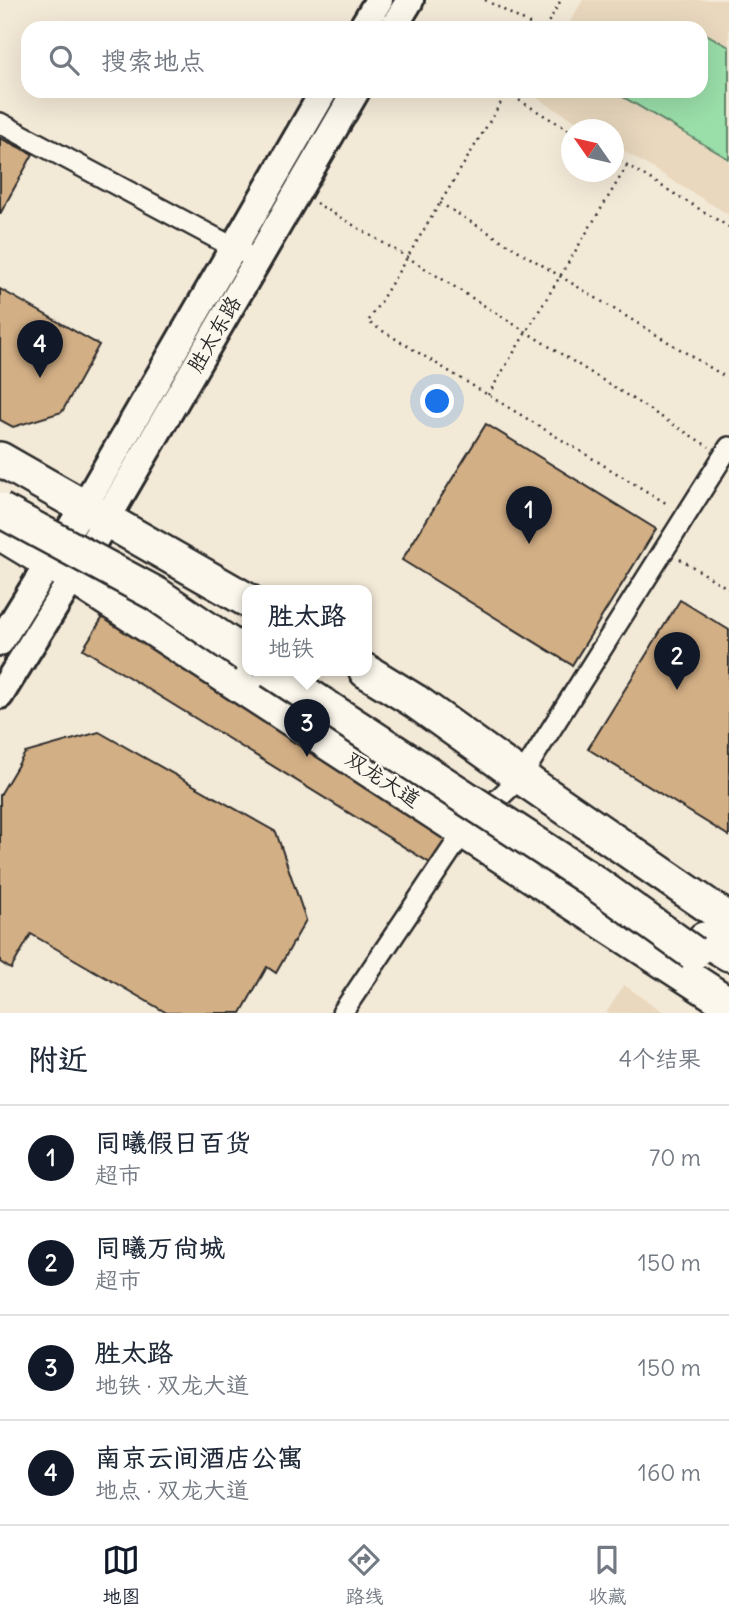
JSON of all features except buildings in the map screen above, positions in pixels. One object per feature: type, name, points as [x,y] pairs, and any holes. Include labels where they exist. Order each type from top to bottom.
[{"type":"highway","points":[[0,459],[242,597]]},
{"type":"highway","points":[[0,489],[172,583],[242,629]]},
{"type":"highway","points":[[0,510],[156,594],[242,653]]},
{"type":"highway","name":"双龙大道","points":[[0,533],[729,1004]]},
{"type":"highway","points":[[372,675],[415,701],[521,777],[714,942],[729,982]]},
{"type":"highway","points":[[279,676],[584,875],[714,942]]},
{"type":"highway","points":[[315,676],[714,942]]},
{"type":"main road","points":[[366,21],[379,0]]},
{"type":"main road","points":[[397,21],[410,0]]},
{"type":"main road","name":"胜太东路","points":[[95,514],[233,247],[320,98]]},
{"type":"main road","name":"胜太东路","points":[[61,570],[257,260],[352,98]]},
{"type":"main road","points":[[0,642],[61,570]]},
{"type":"main road","points":[[0,695],[61,570]]},
{"type":"street","points":[[0,124],[257,260]]},
{"type":"street","points":[[342,1013],[464,831],[521,777],[726,452]]},
{"type":"path","points":[[485,0],[524,21]]},
{"type":"path","points":[[549,21],[561,0]]},
{"type":"path","points":[[504,98],[368,322],[687,515]]},
{"type":"path","points":[[518,98],[561,125]]},
{"type":"path","points":[[624,164],[729,227]]},
{"type":"path","points":[[488,395],[627,166]]},
{"type":"path","points":[[297,191],[726,452]]},
{"type":"path","points":[[440,204],[729,379]]},
{"type":"path","points":[[665,550],[729,589]]},
{"type":"shaded area","points":[[583,0],[729,0],[729,215],[624,151],[624,119],[572,119],[537,98],[708,98],[708,21],[570,21]]},
{"type":"shaded area","points":[[624,985],[665,1013],[606,1013]]},
{"type":"green space","points":[[708,35],[729,47],[729,159],[625,98],[708,98]]},
{"type":"place","name":"南京云间酒店公寓","points":[[40,378]]},
{"type":"place","name":"同曦假日百货","points":[[529,544]]},
{"type":"place","name":"同曦万尚城","points":[[677,690]]},
{"type":"place","name":"胜太路","points":[[307,757]]}]
